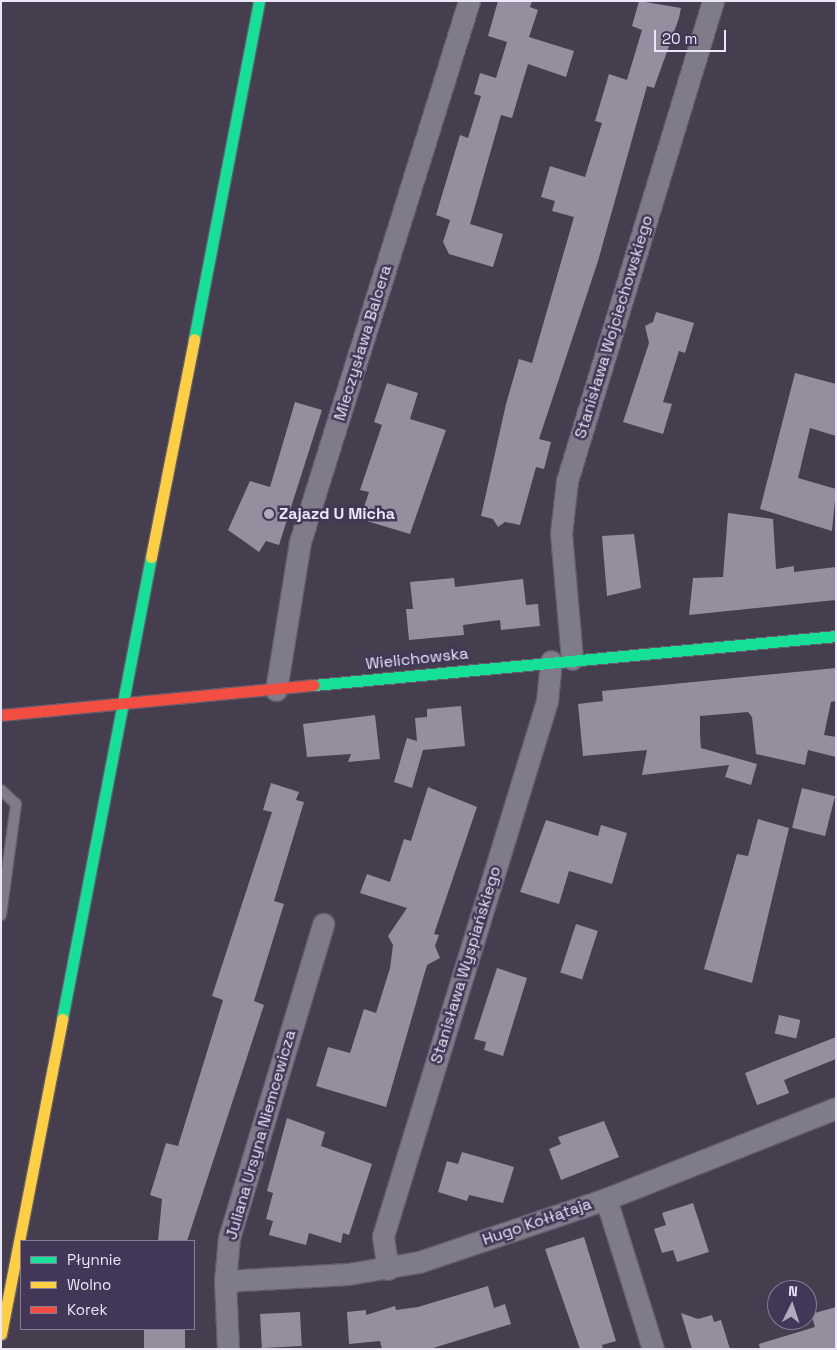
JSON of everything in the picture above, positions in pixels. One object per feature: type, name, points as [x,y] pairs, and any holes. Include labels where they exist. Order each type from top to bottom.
[{"type":"main road","points":[[1,1334],[260,1]]},
{"type":"main road","name":"Wielichowska","points":[[1,715],[276,690],[561,660],[836,636]]},
{"type":"street","name":"Mieczysława Balcera","points":[[276,690],[300,542],[469,1]]},
{"type":"street","name":"Stanisława Wojciechowskiego","points":[[561,660],[560,533],[567,481],[713,1]]},
{"type":"street","name":"Stanisława Wyspiańskiego","points":[[388,1269],[383,1236],[561,660]]},
{"type":"street","name":"Juliana Ursyna Niemcewicza","points":[[228,1349],[225,1281],[229,1238],[323,924]]},
{"type":"street","name":"Hugo Kołłątaja","points":[[225,1281],[388,1269],[451,1252],[606,1199],[836,1108]]},
{"type":"street","points":[[606,1199],[653,1349]]},
{"type":"lane","points":[[1,790],[16,804],[1,915]]},
{"type":"building","points":[[498,1],[532,1],[530,7],[538,10],[529,37],[574,51],[566,77],[528,64],[512,118],[501,115],[470,224],[503,234],[493,267],[449,254],[443,242],[450,220],[436,215],[460,135],[468,138],[481,96],[474,94],[480,73],[496,78],[507,42],[488,36]]},
{"type":"building","points":[[639,1],[681,8],[679,18],[654,88],[647,86],[598,261],[539,439],[551,442],[544,469],[536,467],[520,525],[505,522],[498,527],[493,519],[481,516],[506,404],[519,359],[532,363],[574,217],[552,211],[555,201],[541,197],[550,166],[585,177],[602,123],[595,121],[609,74],[627,80],[642,30],[632,26]]},
{"type":"building","points":[[656,312],[694,323],[685,353],[679,351],[663,402],[672,404],[663,434],[623,422],[649,343],[645,326],[653,322]]},
{"type":"building","points":[[795,373],[836,384],[836,436],[810,428],[798,478],[836,489],[832,531],[760,509]]},
{"type":"building","points":[[387,383],[418,393],[410,419],[446,430],[410,534],[360,519],[369,492],[360,490],[382,425],[374,422]]},
{"type":"building","points":[[295,402],[322,410],[279,545],[266,541],[259,552],[228,530],[250,481],[270,487]]},
{"type":"building","points":[[728,513],[773,519],[776,569],[794,566],[794,572],[836,567],[836,600],[689,615],[693,578],[723,577]]},
{"type":"building","points":[[634,534],[641,588],[607,596],[602,536]]},
{"type":"building","points":[[454,578],[455,587],[523,579],[526,605],[538,604],[540,626],[501,630],[500,620],[463,625],[464,635],[409,640],[406,609],[413,609],[410,582]]},
{"type":"building","points":[[836,668],[836,701],[831,702],[824,735],[836,737],[836,757],[808,750],[805,765],[756,754],[752,717],[748,712],[700,716],[700,734],[701,748],[757,764],[751,785],[725,777],[729,765],[642,775],[647,750],[583,756],[578,704],[603,701],[602,691]]},
{"type":"building","points":[[461,706],[465,746],[423,750],[412,788],[394,782],[407,738],[417,741],[415,718],[427,717],[427,709]]},
{"type":"building","points":[[375,715],[380,759],[348,762],[351,754],[307,757],[303,724]]},
{"type":"building","points":[[271,783],[299,792],[296,800],[304,802],[274,901],[284,904],[254,1001],[264,1005],[187,1240],[158,1240],[162,1199],[150,1195],[166,1143],[178,1146],[223,1000],[212,996],[272,812],[263,810]]},
{"type":"building","points":[[428,787],[477,807],[434,934],[439,935],[435,946],[440,958],[427,965],[386,1107],[316,1086],[328,1047],[350,1053],[364,1009],[376,1013],[390,968],[393,945],[388,936],[407,908],[360,893],[367,874],[390,882],[404,839],[411,841]]},
{"type":"building","points":[[802,788],[835,796],[825,836],[792,828]]},
{"type":"building","points":[[758,819],[789,828],[752,983],[704,969],[737,854],[748,856]]},
{"type":"building","points":[[546,820],[598,836],[601,825],[627,833],[612,884],[569,871],[559,904],[520,892]]},
{"type":"building","points":[[576,924],[598,931],[582,980],[560,973]]},
{"type":"building","points":[[497,968],[527,978],[503,1056],[484,1050],[486,1042],[474,1039]]},
{"type":"building","points":[[779,1015],[800,1020],[796,1038],[775,1034]]},
{"type":"building","points":[[836,1037],[836,1059],[784,1080],[789,1093],[757,1105],[745,1073]]},
{"type":"building","points":[[287,1118],[325,1132],[321,1146],[372,1164],[349,1235],[343,1233],[341,1243],[309,1233],[306,1245],[269,1235],[273,1221],[266,1219],[273,1193],[267,1191]]},
{"type":"building","points":[[604,1121],[619,1157],[561,1180],[549,1149],[561,1144],[558,1137]]},
{"type":"building","points":[[462,1152],[514,1167],[503,1203],[469,1195],[467,1201],[438,1192],[447,1161],[458,1164]]},
{"type":"building","points":[[693,1203],[709,1252],[677,1262],[673,1250],[662,1253],[654,1229],[666,1225],[662,1213]]},
{"type":"building","points":[[584,1237],[616,1341],[602,1345],[603,1349],[580,1349],[545,1249]]},
{"type":"building","points":[[488,1286],[494,1308],[505,1304],[511,1324],[430,1349],[382,1349],[380,1341],[349,1344],[347,1312],[366,1310],[366,1315],[395,1306],[396,1310],[418,1307]]},
{"type":"building","points":[[836,1307],[836,1349],[760,1349],[759,1344],[805,1330],[817,1330],[817,1312]]},
{"type":"building","points":[[300,1312],[302,1346],[262,1348],[260,1314]]},
{"type":"building","points":[[681,1313],[698,1319],[712,1315],[714,1322],[721,1320],[730,1349],[692,1349]]},
{"type":"building","points":[[144,1330],[185,1330],[185,1349],[144,1349]]},
{"type":"traffic: fast","points":[[194,339],[259,1]]},
{"type":"traffic: fast","points":[[62,1019],[151,557]]},
{"type":"traffic: fast","points":[[314,685],[836,636]]},
{"type":"traffic: slow","points":[[151,557],[194,339]]},
{"type":"traffic: slow","points":[[1,1334],[62,1019]]},
{"type":"traffic: jam","points":[[1,715],[314,685]]},
{"type":"place","name":"Zajazd U Micha","points":[[269,514]]}]
